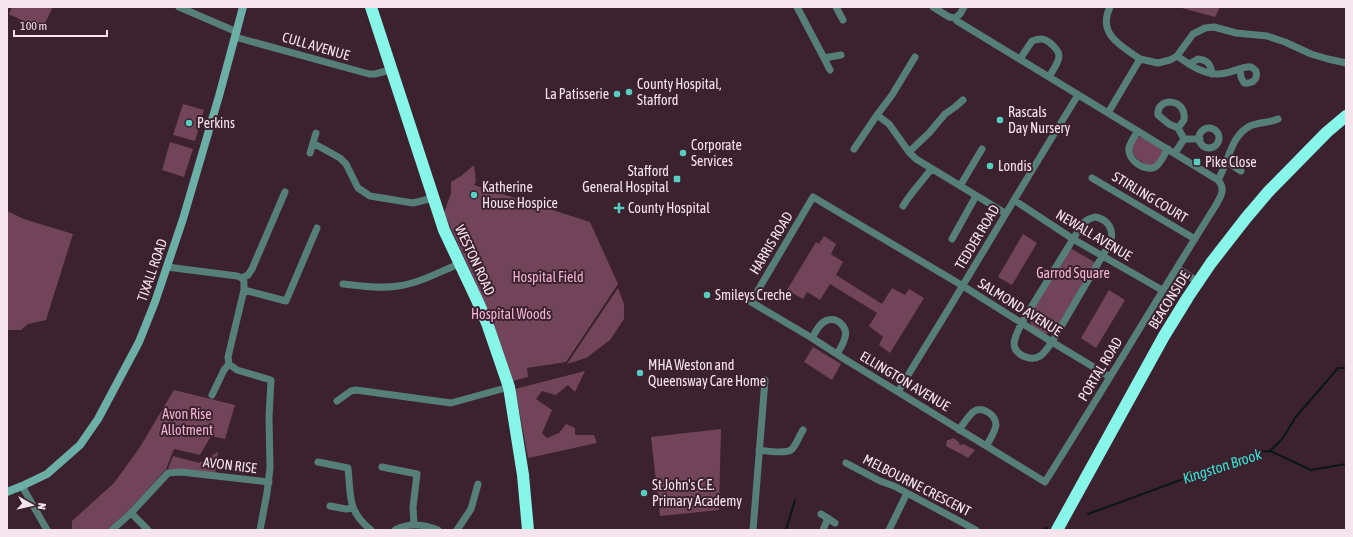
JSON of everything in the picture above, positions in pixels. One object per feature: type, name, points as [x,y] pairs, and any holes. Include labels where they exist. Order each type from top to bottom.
[{"type":"highway","name":"WESTON ROAD","points":[[373,7],[390,70],[444,230],[487,323],[509,387],[523,475],[528,530]]},
{"type":"highway","name":"BEACONSIDE","points":[[1058,530],[1164,336],[1198,282],[1227,241],[1269,191],[1327,132],[1346,116]]},
{"type":"street","name":"CULL AVENUE","points":[[180,7],[236,34],[369,74],[390,70]]},
{"type":"street","name":"TIXALL ROAD","points":[[7,492],[47,474],[80,445],[88,434],[139,342],[167,267],[198,168],[243,7]]},
{"type":"street","points":[[797,7],[830,70]]},
{"type":"street","points":[[836,7],[843,20]]},
{"type":"street","points":[[933,7],[949,17],[955,18],[957,21],[1219,181]]},
{"type":"street","points":[[955,18],[960,14],[964,7]]},
{"type":"street","points":[[1110,7],[1106,17],[1108,32],[1116,44],[1140,59],[1158,63],[1170,60],[1177,56],[1192,34],[1205,28],[1214,27],[1236,33],[1267,36],[1322,58],[1346,63]]},
{"type":"street","points":[[1020,59],[1032,42],[1042,39],[1046,41],[1055,48],[1059,57],[1049,77]]},
{"type":"street","points":[[824,58],[841,55]]},
{"type":"street","points":[[1177,56],[1204,72],[1212,74],[1224,75],[1240,70]]},
{"type":"street","points":[[854,149],[892,96],[915,57]]},
{"type":"street","points":[[1108,113],[1140,59]]},
{"type":"street","points":[[1189,64],[1198,59],[1206,61],[1210,65],[1212,74]]},
{"type":"street","name":"TEDDER ROAD","points":[[898,392],[963,286],[1005,213],[1078,95]]},
{"type":"street","points":[[909,152],[929,133],[945,114],[963,100]]},
{"type":"street","points":[[877,115],[889,124],[909,152],[916,159],[1005,213]]},
{"type":"street","name":"PORTAL ROAD","points":[[1045,482],[1222,193],[1223,187],[1219,181],[1232,148],[1244,130],[1252,125],[1272,125],[1278,119]]},
{"type":"street","points":[[1178,128],[1184,139]]},
{"type":"street","points":[[1138,131],[1129,148],[1129,154],[1134,162],[1146,168],[1155,167],[1159,164],[1168,149]]},
{"type":"street","points":[[310,154],[316,133]]},
{"type":"street","points":[[1184,139],[1200,139]]},
{"type":"street","points":[[1175,153],[1184,139]]},
{"type":"street","points":[[313,143],[340,158],[346,164],[358,188],[370,196],[413,203],[433,198]]},
{"type":"street","points":[[960,186],[982,149]]},
{"type":"street","points":[[1227,162],[1241,171]]},
{"type":"street","points":[[903,206],[909,195],[923,181],[931,169]]},
{"type":"street","name":"STIRLING COURT","points":[[1092,178],[1195,239]]},
{"type":"street","points":[[167,267],[237,276],[242,278],[248,275],[252,269],[285,192]]},
{"type":"street","points":[[952,239],[976,196]]},
{"type":"street","name":"SALMOND AVENUE","points":[[813,197],[963,286],[1110,377]]},
{"type":"street","name":"HARRIS ROAD","points":[[751,302],[813,197]]},
{"type":"street","name":"NEWALL AVENUE","points":[[1014,200],[1073,239],[1162,290]]},
{"type":"street","points":[[1100,218],[1106,221],[1111,228],[1112,238],[1102,256],[1052,342],[1043,354],[1034,359],[1018,353],[1014,342],[1022,322],[1083,223],[1089,219],[1100,218]]},
{"type":"street","points":[[244,290],[286,301],[317,228]]},
{"type":"street","points":[[343,284],[384,287],[398,286],[422,280],[459,264]]},
{"type":"street","points":[[1177,268],[1198,282]]},
{"type":"street","points":[[212,395],[224,370],[229,364],[228,357],[244,290],[244,282],[242,278]]},
{"type":"street","name":"ELLINGTON AVENUE","points":[[751,302],[1045,482]]},
{"type":"street","points":[[812,338],[820,325],[828,320],[835,320],[841,323],[844,327],[846,336],[837,354]]},
{"type":"street","name":"AVON RISE","points":[[112,530],[131,513],[168,473],[174,472],[268,482],[270,468],[269,417],[271,380],[237,370],[229,364]]},
{"type":"street","points":[[753,530],[765,380]]},
{"type":"street","points":[[337,401],[351,391],[356,390],[451,403],[509,387]]},
{"type":"street","points":[[959,430],[974,412],[980,410],[989,413],[995,418],[996,425],[986,445]]},
{"type":"street","points":[[759,450],[789,451],[794,446],[802,430]]},
{"type":"street","points":[[318,462],[348,468],[353,508],[358,518],[371,530]]},
{"type":"street","name":"MELBOURNE CRESCENT","points":[[846,463],[880,482],[894,486],[976,530]]},
{"type":"street","points":[[382,467],[416,474],[413,508],[414,524]]},
{"type":"street","points":[[260,530],[268,482]]},
{"type":"street","points":[[457,530],[471,509],[478,484]]},
{"type":"street","points":[[22,486],[47,530]]},
{"type":"street","points":[[888,530],[907,493]]},
{"type":"street","points":[[330,506],[346,509],[353,508]]},
{"type":"street","points":[[131,513],[148,530]]},
{"type":"street","points":[[823,530],[824,516],[836,523]]},
{"type":"street","points":[[395,530],[406,525],[414,524],[438,530]]},
{"type":"green space","points":[[12,7],[53,7],[45,23],[42,23],[40,29],[9,14]]},
{"type":"green space","points":[[1178,7],[1220,7],[1215,17]]},
{"type":"green space","name":"Perkins","points":[[183,104],[204,110],[195,141],[173,135]]},
{"type":"green space","points":[[1137,137],[1152,141],[1163,151],[1156,163],[1148,166],[1136,157],[1132,151],[1132,147]]},
{"type":"green space","name":"Perkins","points":[[170,142],[193,149],[184,177],[162,170]]},
{"type":"green space","name":"Hospital Field","points":[[474,165],[476,182],[474,185],[590,222],[618,284],[566,362],[527,368],[528,377],[513,381],[475,281],[444,213],[451,193],[451,182]]},
{"type":"green space","points":[[7,211],[24,219],[73,234],[46,320],[28,324],[21,330],[7,330]]},
{"type":"green space","points":[[1023,234],[1037,243],[1012,285],[998,277]]},
{"type":"green space","points":[[824,236],[836,244],[831,254],[843,262],[836,275],[882,304],[892,288],[905,295],[909,289],[924,298],[890,353],[879,345],[883,337],[869,326],[877,313],[830,284],[820,300],[807,292],[803,299],[787,290],[816,242],[819,244]]},
{"type":"green space","name":"Garrod Square","points":[[1070,248],[1096,263],[1056,329],[1053,332],[1045,334],[1032,325],[1029,320],[1029,316]]},
{"type":"green space","points":[[618,288],[624,304],[624,319],[610,340],[586,358],[567,364]]},
{"type":"green space","points":[[1109,290],[1125,300],[1096,348],[1081,338]]},
{"type":"green space","points":[[813,347],[841,364],[832,380],[804,362]]},
{"type":"green space","points":[[585,371],[575,392],[568,385],[556,395],[542,391],[536,399],[552,410],[542,433],[547,438],[559,433],[566,424],[575,428],[575,435],[594,435],[597,443],[528,458],[515,389]]},
{"type":"green space","name":"Avon Rise Allotment","points":[[174,390],[235,405],[225,439],[211,436],[200,455],[174,449],[166,469],[129,510],[107,530],[72,530],[72,521],[114,483],[140,447]]},
{"type":"green space","points":[[721,429],[719,510],[660,516],[651,437]]},
{"type":"green space","points":[[953,438],[959,442],[959,444],[963,444],[975,450],[968,458],[946,446],[947,440]]},
{"type":"green space","points":[[218,452],[215,474],[168,469],[173,456],[199,463]]},
{"type":"waterway","name":"Kingston Brook","points":[[1088,514],[1257,452],[1270,451],[1283,438],[1295,418],[1338,368],[1346,368]]},
{"type":"waterway","points":[[1270,451],[1311,470],[1346,464]]},
{"type":"waterway","points":[[786,530],[795,500]]},
{"type":"waterway","name":"Kingston Brook","points":[[1043,530],[1047,528]]},
{"type":"place","name":"County Hospital, Stafford","points":[[629,92]]},
{"type":"place","name":"La Patisserie","points":[[617,94]]},
{"type":"place","name":"Rascals Day Nursery","points":[[1000,120]]},
{"type":"place","name":"Perkins","points":[[189,123]]},
{"type":"place","name":"Corporate Services","points":[[683,153]]},
{"type":"place","name":"Pike Close","points":[[1197,162]]},
{"type":"place","name":"Londis","points":[[990,166]]},
{"type":"place","name":"Stafford General Hospital","points":[[677,179]]},
{"type":"place","name":"Katherine House Hospice","points":[[474,195]]},
{"type":"place","name":"County Hospital","points":[[619,208]]},
{"type":"place","name":"Smileys Creche","points":[[707,295]]},
{"type":"place","name":"MHA Weston and Queensway Care Home","points":[[640,373]]},
{"type":"place","name":"St John's C.E. Primary Academy","points":[[644,493]]},
{"type":"park label","name":"Hospital Woods","points":[[511,314]]}]
